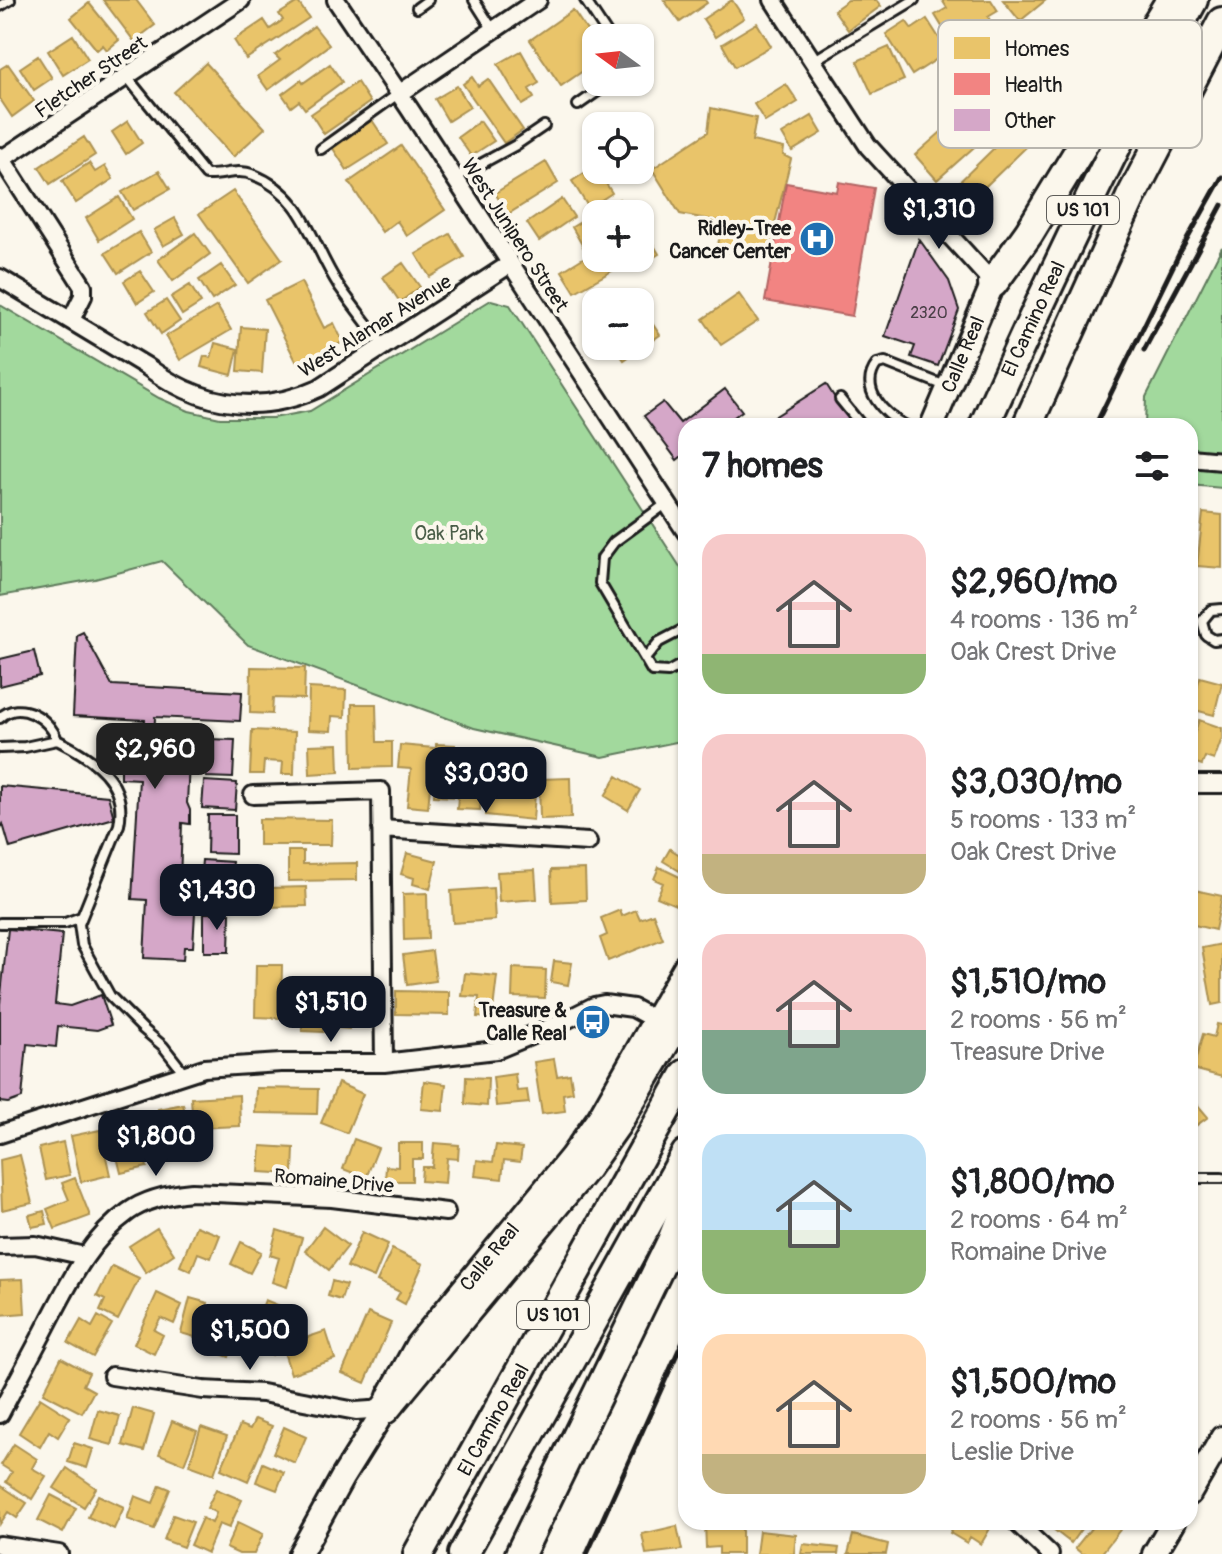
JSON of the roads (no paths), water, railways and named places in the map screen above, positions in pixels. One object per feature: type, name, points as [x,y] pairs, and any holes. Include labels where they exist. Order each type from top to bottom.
[{"type":"highway","points":[[1159,20],[1171,0]]},
{"type":"highway","name":"El Camino Real","points":[[1182,20],[1193,0]]},
{"type":"highway","name":"El Camino Real","points":[[1202,60],[1222,22]]},
{"type":"highway","points":[[993,283],[1029,233],[1081,148]]},
{"type":"highway","name":"El Camino Real","points":[[988,418],[1114,148]]},
{"type":"highway","name":"El Camino Real","points":[[1031,418],[1156,148]]},
{"type":"highway","points":[[385,1409],[586,1167],[615,1126],[678,1020]]},
{"type":"highway","name":"El Camino Real","points":[[418,1554],[678,1088]]},
{"type":"highway","name":"El Camino Real","points":[[463,1554],[678,1168]]},
{"type":"highway","points":[[520,1554],[678,1226]]},
{"type":"street","name":"Fletcher Street","points":[[1,158],[241,0]]},
{"type":"street","name":"West Junipero Street","points":[[336,0],[678,520]]},
{"type":"street","points":[[399,94],[538,0]]},
{"type":"street","points":[[773,0],[868,146],[993,283]]},
{"type":"street","points":[[1,158],[83,286],[83,296],[71,320]]},
{"type":"street","name":"West Alamar Avenue","points":[[0,278],[190,393],[236,404],[274,403],[297,398],[319,388],[510,264]]},
{"type":"street","name":"Calle Real","points":[[935,418],[993,283]]},
{"type":"street","points":[[1198,459],[1222,461]]},
{"type":"street","points":[[1198,784],[1222,784]]},
{"type":"street","points":[[253,795],[381,791],[384,1063]]},
{"type":"street","points":[[381,829],[588,842]]},
{"type":"street","name":"Calle Real","points":[[300,1554],[385,1409],[417,1345],[571,1157],[600,1116],[678,979]]},
{"type":"street","points":[[0,1134],[185,1074],[221,1066],[384,1063],[496,1050],[604,1004],[633,1008],[655,1020]]},
{"type":"street","name":"Romaine Drive","points":[[0,1414],[85,1256],[106,1230],[129,1211],[145,1203],[182,1193],[332,1198],[446,1212]]},
{"type":"street","points":[[0,1246],[35,1245],[85,1256]]},
{"type":"street","points":[[112,1376],[203,1390],[262,1393],[356,1411],[385,1409]]},
{"type":"street","points":[[1198,1479],[1222,1438]]},
{"type":"street","points":[[1024,1530],[1050,1554]]},
{"type":"street","points":[[1154,1554],[1168,1530]]},
{"type":"street","points":[[0,1545],[59,1554]]},
{"type":"lane","points":[[0,6],[10,0]]},
{"type":"lane","points":[[417,8],[428,0]]},
{"type":"lane","points":[[474,0],[493,30]]},
{"type":"lane","points":[[585,0],[601,24]]},
{"type":"lane","points":[[813,62],[914,0]]},
{"type":"lane","points":[[127,77],[206,175],[217,176],[236,170],[254,175],[295,203],[338,284],[384,346]]},
{"type":"lane","points":[[321,149],[399,94]]},
{"type":"lane","points":[[578,105],[591,96]]},
{"type":"lane","points":[[455,178],[544,126]]},
{"type":"lane","points":[[896,418],[886,410],[869,386],[868,380],[877,364],[885,362],[948,388]]},
{"type":"lane","points":[[840,399],[855,418]]},
{"type":"lane","points":[[667,503],[614,542],[602,558],[600,583],[652,671],[668,672],[678,666]]},
{"type":"lane","points":[[1222,609],[1207,613],[1202,626],[1210,638],[1222,639]]},
{"type":"lane","points":[[645,659],[659,642],[678,632]]},
{"type":"lane","points":[[0,718],[16,709],[27,710],[55,731],[57,740]]},
{"type":"lane","points":[[0,748],[25,747],[57,740],[84,754],[114,782],[120,802],[119,825],[81,917],[82,945],[110,996],[163,1046],[185,1074]]},
{"type":"lane","points":[[0,923],[65,923],[81,917]]},
{"type":"lane","points":[[1198,1178],[1222,1178]]},
{"type":"railway","points":[[1099,418],[1179,254],[1222,177]]},
{"type":"railway","points":[[1144,350],[1222,205]]},
{"type":"railway","points":[[587,1554],[678,1352]]},
{"type":"place","name":"Ridley-Tree Cancer Center","points":[[817,239]]},
{"type":"place","name":"Treasure & Calle Real","points":[[593,1022]]},
{"type":"park label","name":"Oak Park","points":[[449,533]]}]
